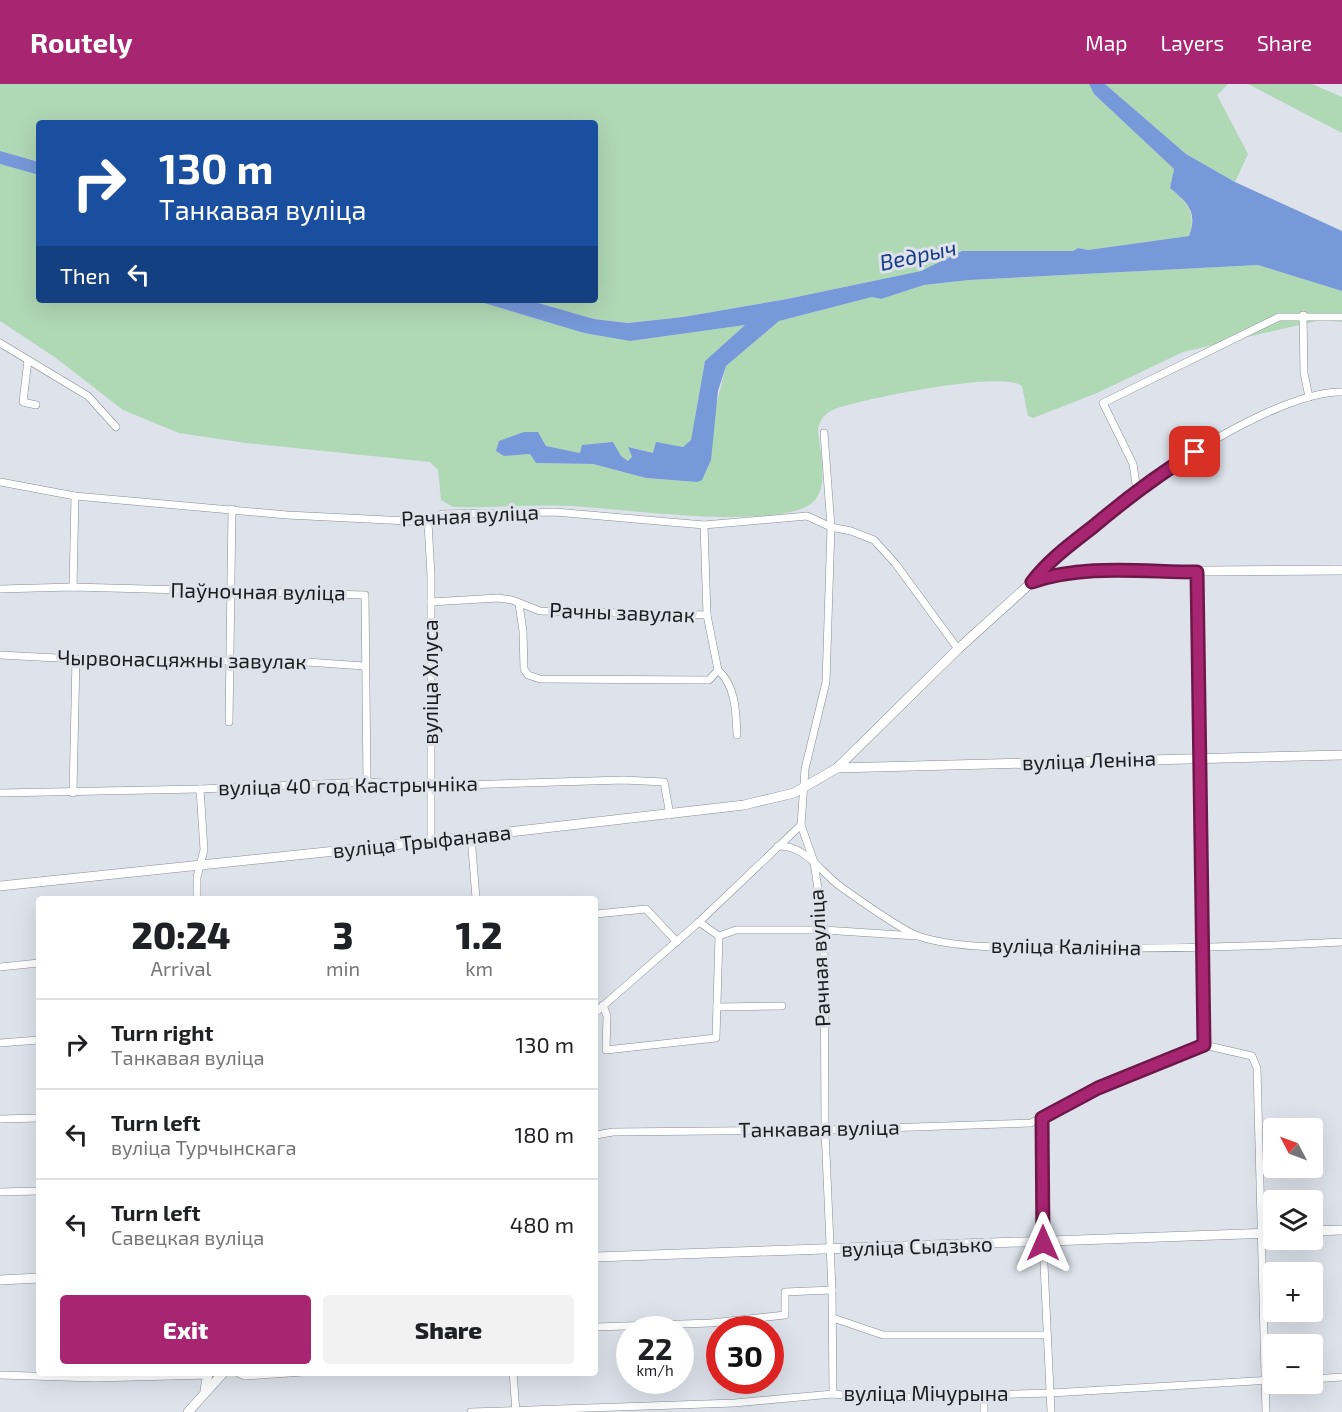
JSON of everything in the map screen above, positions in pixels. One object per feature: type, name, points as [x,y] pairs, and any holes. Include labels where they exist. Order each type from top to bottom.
[{"type":"street","points":[[1303,315],[1304,373],[1309,397]]},
{"type":"street","points":[[1137,491],[1133,464],[1103,403],[1279,317],[1303,315],[1342,317]]},
{"type":"street","points":[[0,343],[88,396],[116,427]]},
{"type":"street","points":[[28,360],[23,402],[36,405]]},
{"type":"street","points":[[1032,582],[1048,562],[1137,491],[1235,426],[1290,403],[1328,391],[1342,392]]},
{"type":"street","name":"Рачная вуліца","points":[[824,433],[831,527],[826,682],[805,769],[801,825],[814,862],[824,930],[825,1130],[833,1318],[833,1394]]},
{"type":"street","name":"Рачная вуліца","points":[[0,482],[75,496],[428,522],[442,514],[555,512],[704,525],[807,516],[831,527]]},
{"type":"street","points":[[73,588],[75,496]]},
{"type":"street","points":[[229,722],[229,591],[232,509]]},
{"type":"street","name":"вуліца Хлуса","points":[[428,522],[431,602],[431,841]]},
{"type":"street","points":[[704,525],[707,615],[718,670],[725,677],[732,691],[737,735]]},
{"type":"street","points":[[831,527],[874,540],[895,563],[958,649]]},
{"type":"street","points":[[1032,582],[1075,572],[1342,570]]},
{"type":"street","points":[[1197,572],[1204,1045],[1252,1056],[1257,1068],[1264,1334]]},
{"type":"street","name":"вуліца Трыфанава","points":[[0,886],[670,815],[763,801],[804,789],[837,768],[958,649],[1032,582]]},
{"type":"street","name":"Паўночная вуліца","points":[[0,589],[73,588],[365,595],[367,782]]},
{"type":"street","name":"Рачны завулак","points":[[431,602],[498,598],[512,600],[540,611],[707,615]]},
{"type":"street","points":[[519,604],[523,631],[524,669],[528,675],[540,679],[709,680],[718,670]]},
{"type":"street","name":"Чырвонасцяжны завулак","points":[[0,655],[364,666]]},
{"type":"street","points":[[73,793],[76,659]]},
{"type":"street","name":"вуліца Леніна","points":[[837,768],[1342,754]]},
{"type":"street","name":"вуліца 40 год Кастрычніка","points":[[0,793],[73,793],[367,782],[432,786],[623,780],[664,782],[670,815]]},
{"type":"street","points":[[198,896],[200,866],[204,850],[200,789]]},
{"type":"street","points":[[598,1010],[699,922],[801,825]]},
{"type":"street","points":[[471,837],[476,896]]},
{"type":"street","points":[[778,846],[787,846],[814,862]]},
{"type":"street","name":"вуліца Калініна","points":[[814,862],[839,886],[918,936],[966,944],[1027,948],[1203,950],[1342,942]]},
{"type":"street","points":[[598,914],[645,909],[677,942]]},
{"type":"street","points":[[699,922],[719,936]]},
{"type":"street","points":[[719,936],[735,930],[824,930],[918,936]]},
{"type":"street","points":[[603,1005],[607,1016],[606,1050],[716,1038],[719,936]]},
{"type":"street","points":[[0,968],[36,963]]},
{"type":"street","points":[[717,1007],[782,1006]]},
{"type":"street","points":[[0,1043],[36,1040]]},
{"type":"street","name":"Танкавая вуліца","points":[[598,1135],[613,1132],[825,1130],[1031,1123],[1098,1088],[1204,1045]]},
{"type":"street","points":[[0,1119],[36,1118]]},
{"type":"street","points":[[1042,1118],[1043,1243],[1051,1412]]},
{"type":"street","points":[[0,1192],[36,1191]]},
{"type":"street","points":[[1323,1231],[1342,1230]]},
{"type":"street","name":"вуліца Сыдзько","points":[[598,1257],[1043,1243],[1261,1233]]},
{"type":"street","points":[[0,1280],[36,1278]]},
{"type":"street","points":[[598,1327],[754,1320],[785,1315],[784,1292],[832,1290]]},
{"type":"street","points":[[833,1318],[884,1335],[1046,1335]]},
{"type":"street","points":[[0,1375],[95,1378],[152,1376]]},
{"type":"street","points":[[206,1390],[208,1376]]},
{"type":"street","points":[[188,1412],[220,1376]]},
{"type":"street","points":[[513,1376],[516,1411]]},
{"type":"street","points":[[1323,1378],[1342,1377]]},
{"type":"street","name":"вуліца Мічурына","points":[[471,1412],[586,1410],[735,1403],[833,1394],[875,1398],[1051,1393],[1263,1380]]},
{"type":"street","points":[[984,1394],[984,1412]]},
{"type":"street","points":[[1265,1394],[1266,1412]]},
{"type":"street","points":[[735,1403],[738,1412]]},
{"type":"green space","points":[[0,84],[1089,84],[1094,94],[1174,169],[1170,188],[1186,203],[1192,221],[1189,236],[1088,250],[1078,248],[1073,251],[962,251],[921,271],[787,299],[683,317],[628,323],[594,319],[538,303],[598,303],[598,120],[36,120],[36,161],[0,151]]},
{"type":"green space","points":[[1105,84],[1228,84],[1217,95],[1248,154],[1235,182],[1186,154]]},
{"type":"green space","points":[[1248,84],[1312,84],[1342,97],[1342,133]]},
{"type":"green space","points":[[0,164],[36,174],[36,303],[484,303],[584,333],[630,341],[745,325],[705,361],[691,441],[683,447],[665,444],[654,453],[628,447],[632,458],[628,461],[621,456],[580,453],[545,446],[543,439],[504,456],[530,454],[536,463],[593,464],[646,478],[697,482],[726,366],[779,321],[872,297],[881,299],[924,285],[969,280],[1258,265],[1342,291],[1342,322],[1321,320],[1183,352],[1097,393],[1033,418],[1028,416],[1022,386],[1010,382],[989,381],[901,393],[835,409],[828,412],[820,422],[818,429],[822,485],[815,500],[798,510],[772,515],[738,517],[661,514],[572,506],[453,507],[441,500],[438,470],[430,462],[246,443],[179,433],[123,410],[56,358],[0,321]]},
{"type":"water","points":[[1089,84],[1105,84],[1186,154],[1235,182],[1342,231],[1342,291],[1258,265],[969,280],[924,285],[881,299],[872,297],[779,321],[726,366],[718,391],[711,460],[702,480],[697,482],[646,478],[593,464],[536,463],[530,454],[504,456],[496,451],[499,441],[524,432],[538,432],[546,446],[580,453],[582,445],[613,442],[621,456],[628,461],[632,457],[628,447],[653,453],[656,442],[683,447],[691,440],[705,361],[745,325],[630,341],[584,333],[484,303],[538,303],[594,319],[628,323],[683,317],[787,299],[921,271],[962,251],[1073,251],[1078,248],[1088,250],[1189,236],[1192,228],[1192,214],[1182,198],[1170,188],[1174,169],[1094,94]]},
{"type":"water","points":[[0,151],[36,161],[36,174],[0,164]]},
{"type":"route","points":[[1043,1243],[1042,1118],[1098,1088],[1204,1045],[1197,572],[1075,572],[1032,582],[1048,562],[1137,491],[1195,452]]},
{"type":"water label","name":"Ведрыч","points":[[918,255]]}]
